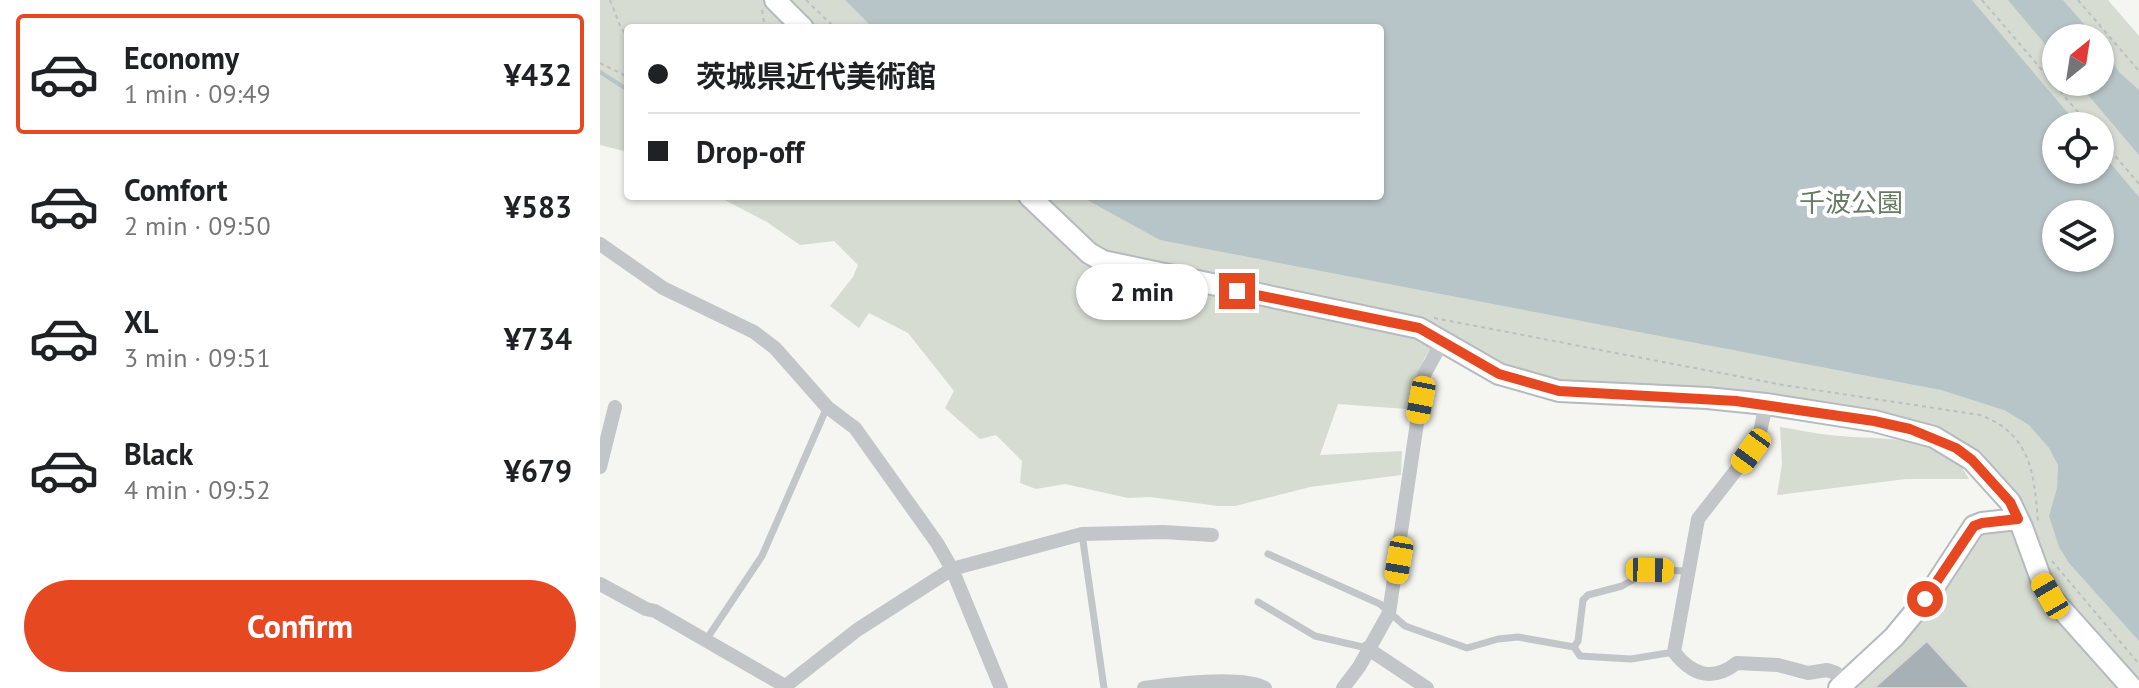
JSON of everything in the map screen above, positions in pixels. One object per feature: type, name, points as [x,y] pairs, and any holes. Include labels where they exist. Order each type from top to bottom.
[{"type":"street","points":[[768,4],[797,24]]},
{"type":"street","points":[[1033,200],[1089,253],[1116,266],[1419,328],[1499,374],[1559,391],[1766,404],[1874,421],[1934,437],[1956,448],[1989,476],[2010,502],[2050,596],[2132,688]]},
{"type":"street","points":[[600,244],[663,288],[754,332],[775,348],[827,407],[855,428],[952,569],[1001,688]]},
{"type":"street","points":[[1343,688],[1359,667],[1389,613],[1424,375],[1442,342]]},
{"type":"street","points":[[1766,404],[1759,437],[1751,451],[1698,519],[1674,652],[1698,672],[1725,672],[1737,663],[1778,665],[1808,673],[1827,670],[1836,673],[1842,685],[1894,637],[1936,584],[1974,526],[2018,519]]},
{"type":"street","points":[[600,467],[615,407]]},
{"type":"street","points":[[600,584],[655,611],[784,687],[857,630],[952,569],[1082,534],[1163,532],[1212,535]]},
{"type":"street","points":[[1367,648],[1427,688]]},
{"type":"street","points":[[1144,688],[1235,681],[1265,688]]},
{"type":"lane","points":[[706,640],[762,556],[827,407]]},
{"type":"lane","points":[[1082,534],[1104,688]]},
{"type":"lane","points":[[1268,554],[1366,597],[1405,626],[1467,648],[1518,637],[1574,647],[1580,656],[1631,659],[1674,652]]},
{"type":"lane","points":[[1574,647],[1578,641],[1583,600],[1588,595],[1622,586],[1650,570],[1689,571]]},
{"type":"lane","points":[[1258,602],[1315,636],[1367,648]]},
{"type":"path","points":[[610,0],[624,32]]},
{"type":"path","points":[[806,0],[831,24]]},
{"type":"path","points":[[1982,0],[2078,112]]},
{"type":"path","points":[[2078,0],[2139,71]]},
{"type":"path","points":[[766,24],[768,4]]},
{"type":"path","points":[[600,63],[624,75]]},
{"type":"path","points":[[2114,155],[2139,184]]},
{"type":"green space","name":"千波公園","points":[[600,0],[2108,0],[2139,36],[2139,688],[1844,688],[1980,531],[2024,518],[1949,435],[1557,383],[1499,367],[1440,334],[1424,359],[1407,409],[1338,404],[1320,455],[1402,451],[1401,475],[1310,487],[1235,506],[1150,497],[1128,498],[1065,484],[1036,489],[1020,483],[1022,461],[996,435],[980,439],[945,408],[954,391],[908,333],[869,313],[859,328],[830,306],[853,277],[858,265],[834,241],[800,245],[767,222],[725,200],[1384,200],[1384,24],[624,24],[624,151],[600,145]]},
{"type":"green space","points":[[1780,427],[1913,442],[1946,454],[1959,464],[1969,479],[1906,479],[1777,495],[1782,464]]},
{"type":"shaded area","points":[[845,0],[1972,0],[2042,82],[2042,96],[2054,96],[2067,112],[2042,112],[2042,184],[2114,184],[2114,168],[2139,197],[2139,641],[2069,563],[2059,547],[2049,516],[2057,488],[2058,465],[2049,448],[2029,425],[2004,410],[1941,390],[1160,240],[1087,200],[1384,200],[1384,24],[869,24]]},
{"type":"shaded area","points":[[2008,0],[2063,0],[2084,24],[2042,24],[2042,40]]},
{"type":"shaded area","points":[[2114,64],[2139,90],[2139,155],[2114,126],[2114,112],[2102,112],[2089,96],[2114,96]]},
{"type":"building","points":[[1927,641],[1970,688],[1874,688]]},
{"type":"waterway","points":[[600,72],[624,87]]},
{"type":"route","points":[[1237,291],[1419,328],[1499,374],[1559,391],[1766,404],[1874,421],[1934,437],[1956,448],[1989,476],[2010,502],[2018,519],[1974,526],[1925,599]]}]
